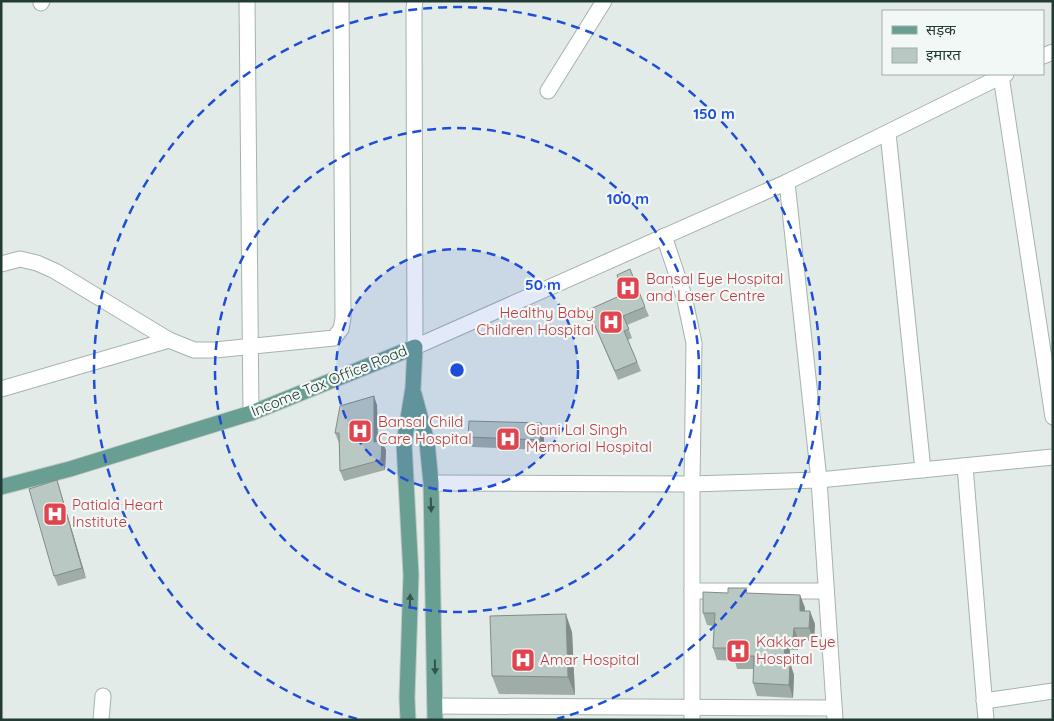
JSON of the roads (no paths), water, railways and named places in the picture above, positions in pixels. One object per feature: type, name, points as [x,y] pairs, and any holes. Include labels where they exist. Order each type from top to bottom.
[{"type":"main road","name":"Income Tax Office Road","points":[[1,487],[70,470],[250,413],[414,347],[413,388],[404,443],[411,575],[408,720]]},
{"type":"main road","points":[[413,388],[427,442],[431,483],[435,713]]},
{"type":"street","points":[[247,1],[250,413]]},
{"type":"street","points":[[1,264],[20,259],[38,263],[55,271],[169,340],[194,350],[215,350],[334,338],[341,329],[342,318],[341,1]]},
{"type":"street","points":[[415,1],[414,347],[786,182],[1003,75],[1053,417]]},
{"type":"street","points":[[548,91],[604,1]]},
{"type":"street","points":[[888,133],[923,470]]},
{"type":"street","points":[[435,713],[834,714],[819,480],[786,182]]},
{"type":"street","points":[[664,236],[684,296],[694,343],[692,713]]},
{"type":"street","points":[[1,389],[169,340]]},
{"type":"street","points":[[431,483],[692,484],[819,480],[1053,457]]},
{"type":"street","points":[[965,466],[986,720]]},
{"type":"street","points":[[692,591],[826,591]]},
{"type":"street","points":[[984,701],[1053,691]]},
{"type":"street","points":[[101,720],[103,696]]},
{"type":"place","name":"Bansal Eye Hospital and Laser Centre","points":[[628,288]]},
{"type":"place","name":"Healthy Baby Children Hospital","points":[[611,322]]},
{"type":"place","name":"Bansal Child Care Hospital","points":[[360,431]]},
{"type":"place","name":"Giani Lal Singh Memorial Hospital","points":[[508,439]]},
{"type":"place","name":"Patiala Heart Institute","points":[[55,514]]},
{"type":"place","name":"Kakkar Eye Hospital","points":[[738,651]]},
{"type":"place","name":"Amar Hospital","points":[[523,660]]}]
